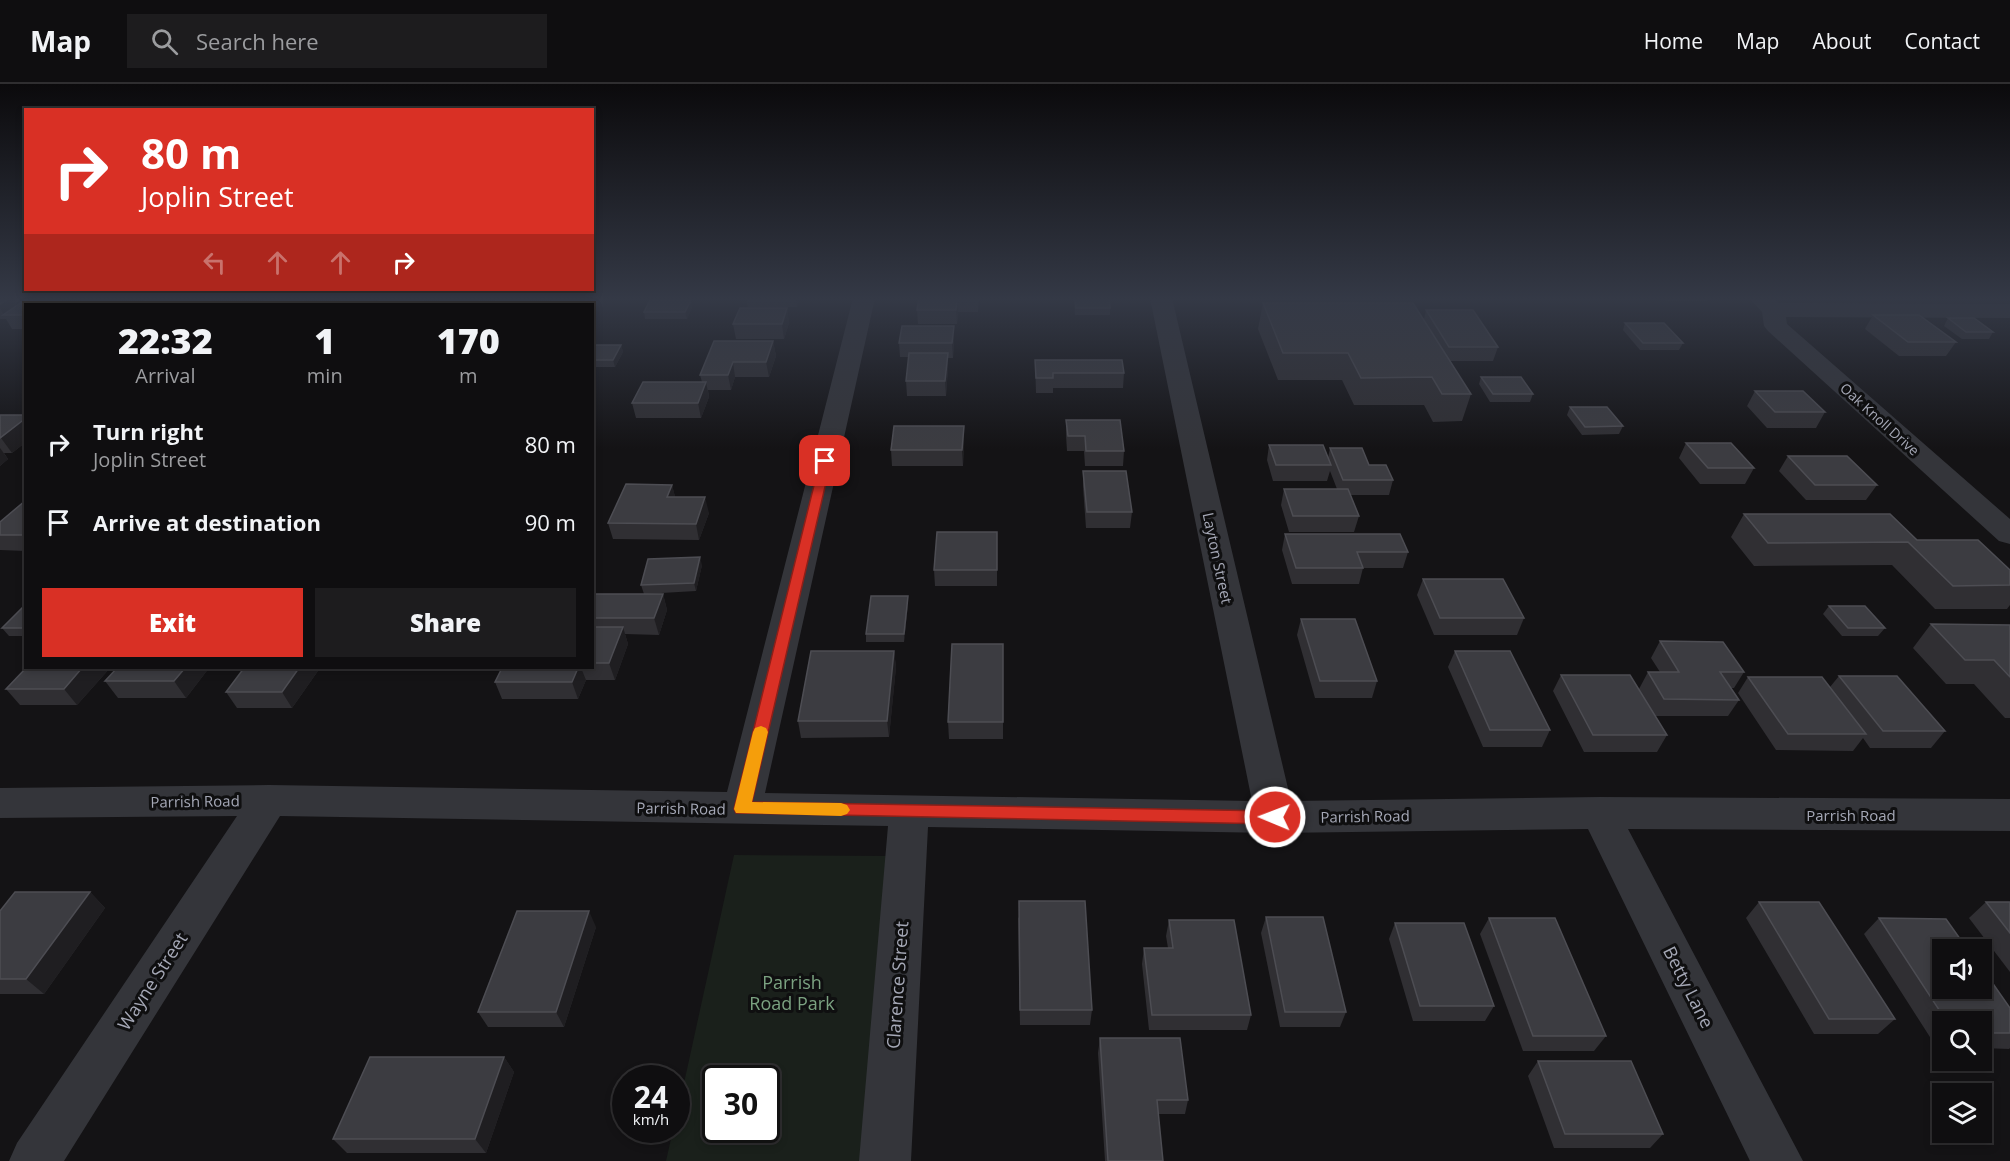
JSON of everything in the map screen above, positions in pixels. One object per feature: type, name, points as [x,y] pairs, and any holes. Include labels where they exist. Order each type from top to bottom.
[{"type":"street","points":[[742,809],[852,348]]},
{"type":"street","name":"Layton Street","points":[[1172,348],[1275,817]]},
{"type":"street","name":"Oak Knoll Drive","points":[[1801,348],[2010,535]]},
{"type":"street","name":"Parrish Road","points":[[0,803],[269,800],[1275,817],[1600,813],[2010,815]]},
{"type":"street","name":"Wayne Street","points":[[35,1161],[269,800]]},
{"type":"street","name":"Clarence Street","points":[[885,1161],[909,810]]},
{"type":"street","name":"Betty Lane","points":[[1600,813],[1777,1161]]},
{"type":"green space","name":"Parrish Road Park","points":[[734,855],[892,856],[863,1161],[666,1161],[670,1143],[690,1143],[690,1065],[688,1065]]},
{"type":"building","points":[[594,348],[619,348],[613,360],[594,360]]},
{"type":"building","points":[[711,348],[771,348],[766,362],[733,362],[728,375],[700,375]]},
{"type":"building","points":[[1281,348],[1442,348],[1471,394],[1442,394],[1432,377],[1361,378],[1348,353],[1283,353]]},
{"type":"building","points":[[909,353],[948,353],[945,381],[906,381]]},
{"type":"building","points":[[1035,360],[1122,360],[1124,373],[1053,373],[1053,378],[1036,378]]},
{"type":"building","points":[[1481,377],[1521,377],[1533,394],[1493,394]]},
{"type":"building","points":[[643,382],[706,382],[698,403],[632,403]]},
{"type":"building","points":[[1755,391],[1803,391],[1825,412],[1775,412]]},
{"type":"building","points":[[1570,407],[1607,407],[1623,426],[1585,427]]},
{"type":"building","points":[[0,415],[24,415],[24,420],[0,438]]},
{"type":"building","points":[[1066,420],[1120,420],[1124,451],[1086,451],[1085,436],[1068,436]]},
{"type":"building","points":[[894,426],[964,426],[962,450],[891,450]]},
{"type":"building","points":[[1686,443],[1731,443],[1754,468],[1708,468]]},
{"type":"building","points":[[1269,445],[1323,445],[1331,465],[1276,465]]},
{"type":"building","points":[[1330,448],[1362,448],[1369,465],[1386,465],[1393,480],[1343,480]]},
{"type":"building","points":[[1788,456],[1847,456],[1877,485],[1815,485]]},
{"type":"building","points":[[1083,471],[1126,471],[1132,512],[1087,512]]},
{"type":"building","points":[[626,484],[672,485],[667,497],[705,497],[696,524],[608,523]]},
{"type":"building","points":[[1284,489],[1348,489],[1359,516],[1293,516]]},
{"type":"building","points":[[24,502],[24,535],[0,535],[0,522]]},
{"type":"building","points":[[1744,514],[1890,514],[1917,540],[1978,540],[2010,570],[2010,585],[1953,586],[1908,542],[1768,543]]},
{"type":"building","points":[[937,532],[997,532],[997,570],[934,570]]},
{"type":"building","points":[[1285,534],[1400,534],[1408,552],[1357,552],[1363,568],[1296,568]]},
{"type":"building","points":[[700,557],[694,583],[641,585],[648,559]]},
{"type":"building","points":[[1423,579],[1503,579],[1524,618],[1440,618]]},
{"type":"building","points":[[594,594],[663,594],[654,618],[594,618]]},
{"type":"building","points":[[871,596],[908,596],[904,634],[866,634]]},
{"type":"building","points":[[24,606],[24,628],[2,628]]},
{"type":"building","points":[[1829,606],[1865,606],[1885,628],[1848,628]]},
{"type":"building","points":[[1301,619],[1355,619],[1377,681],[1320,681]]},
{"type":"building","points":[[1931,624],[2010,625],[2010,677],[1994,660],[1965,660]]},
{"type":"building","points":[[594,627],[623,627],[609,663],[594,663]]},
{"type":"building","points":[[1660,641],[1723,642],[1744,672],[1720,672],[1739,700],[1664,699],[1648,672],[1679,672]]},
{"type":"building","points":[[952,644],[1003,644],[1003,722],[948,722]]},
{"type":"building","points":[[811,651],[894,651],[887,721],[798,721]]},
{"type":"building","points":[[1455,651],[1510,651],[1550,730],[1490,730]]},
{"type":"building","points":[[25,669],[81,669],[64,689],[6,689]]},
{"type":"building","points":[[116,669],[184,669],[174,681],[105,681]]},
{"type":"building","points":[[243,669],[298,669],[282,692],[226,692]]},
{"type":"building","points":[[502,669],[578,669],[572,682],[495,682]]},
{"type":"building","points":[[1561,675],[1630,675],[1667,735],[1593,735]]},
{"type":"building","points":[[1839,676],[1897,676],[1945,731],[1883,731]]},
{"type":"building","points":[[1748,677],[1822,677],[1866,734],[1788,734]]},
{"type":"building","points":[[15,892],[90,892],[26,979],[0,979],[0,911]]},
{"type":"building","points":[[1019,901],[1085,901],[1092,1010],[1020,1010]]},
{"type":"building","points":[[1759,902],[1819,902],[1895,1019],[1829,1019]]},
{"type":"building","points":[[1986,902],[2010,902],[2010,933]]},
{"type":"building","points":[[517,911],[589,911],[556,1012],[478,1012]]},
{"type":"building","points":[[1266,917],[1323,917],[1346,1012],[1285,1012]]},
{"type":"building","points":[[1489,918],[1555,918],[1606,1036],[1533,1036]]},
{"type":"building","points":[[1879,918],[1946,919],[1960,939],[1932,939],[1932,999],[1992,999],[1992,982],[2010,1008],[2010,1033],[1992,1033],[1992,1011],[1940,1011]]},
{"type":"building","points":[[1169,920],[1234,920],[1251,1015],[1152,1015],[1144,948],[1173,948]]},
{"type":"building","points":[[1395,923],[1464,923],[1494,1006],[1420,1006]]},
{"type":"building","points":[[1100,1038],[1180,1038],[1188,1100],[1157,1100],[1163,1161],[1108,1161]]},
{"type":"building","points":[[370,1057],[504,1057],[475,1139],[333,1139]]},
{"type":"building","points":[[1538,1061],[1631,1061],[1663,1134],[1565,1134]]},
{"type":"slow traffic","points":[[761,732],[742,809],[841,810]]},
{"type":"route","points":[[825,461],[742,809],[1275,817]]}]
